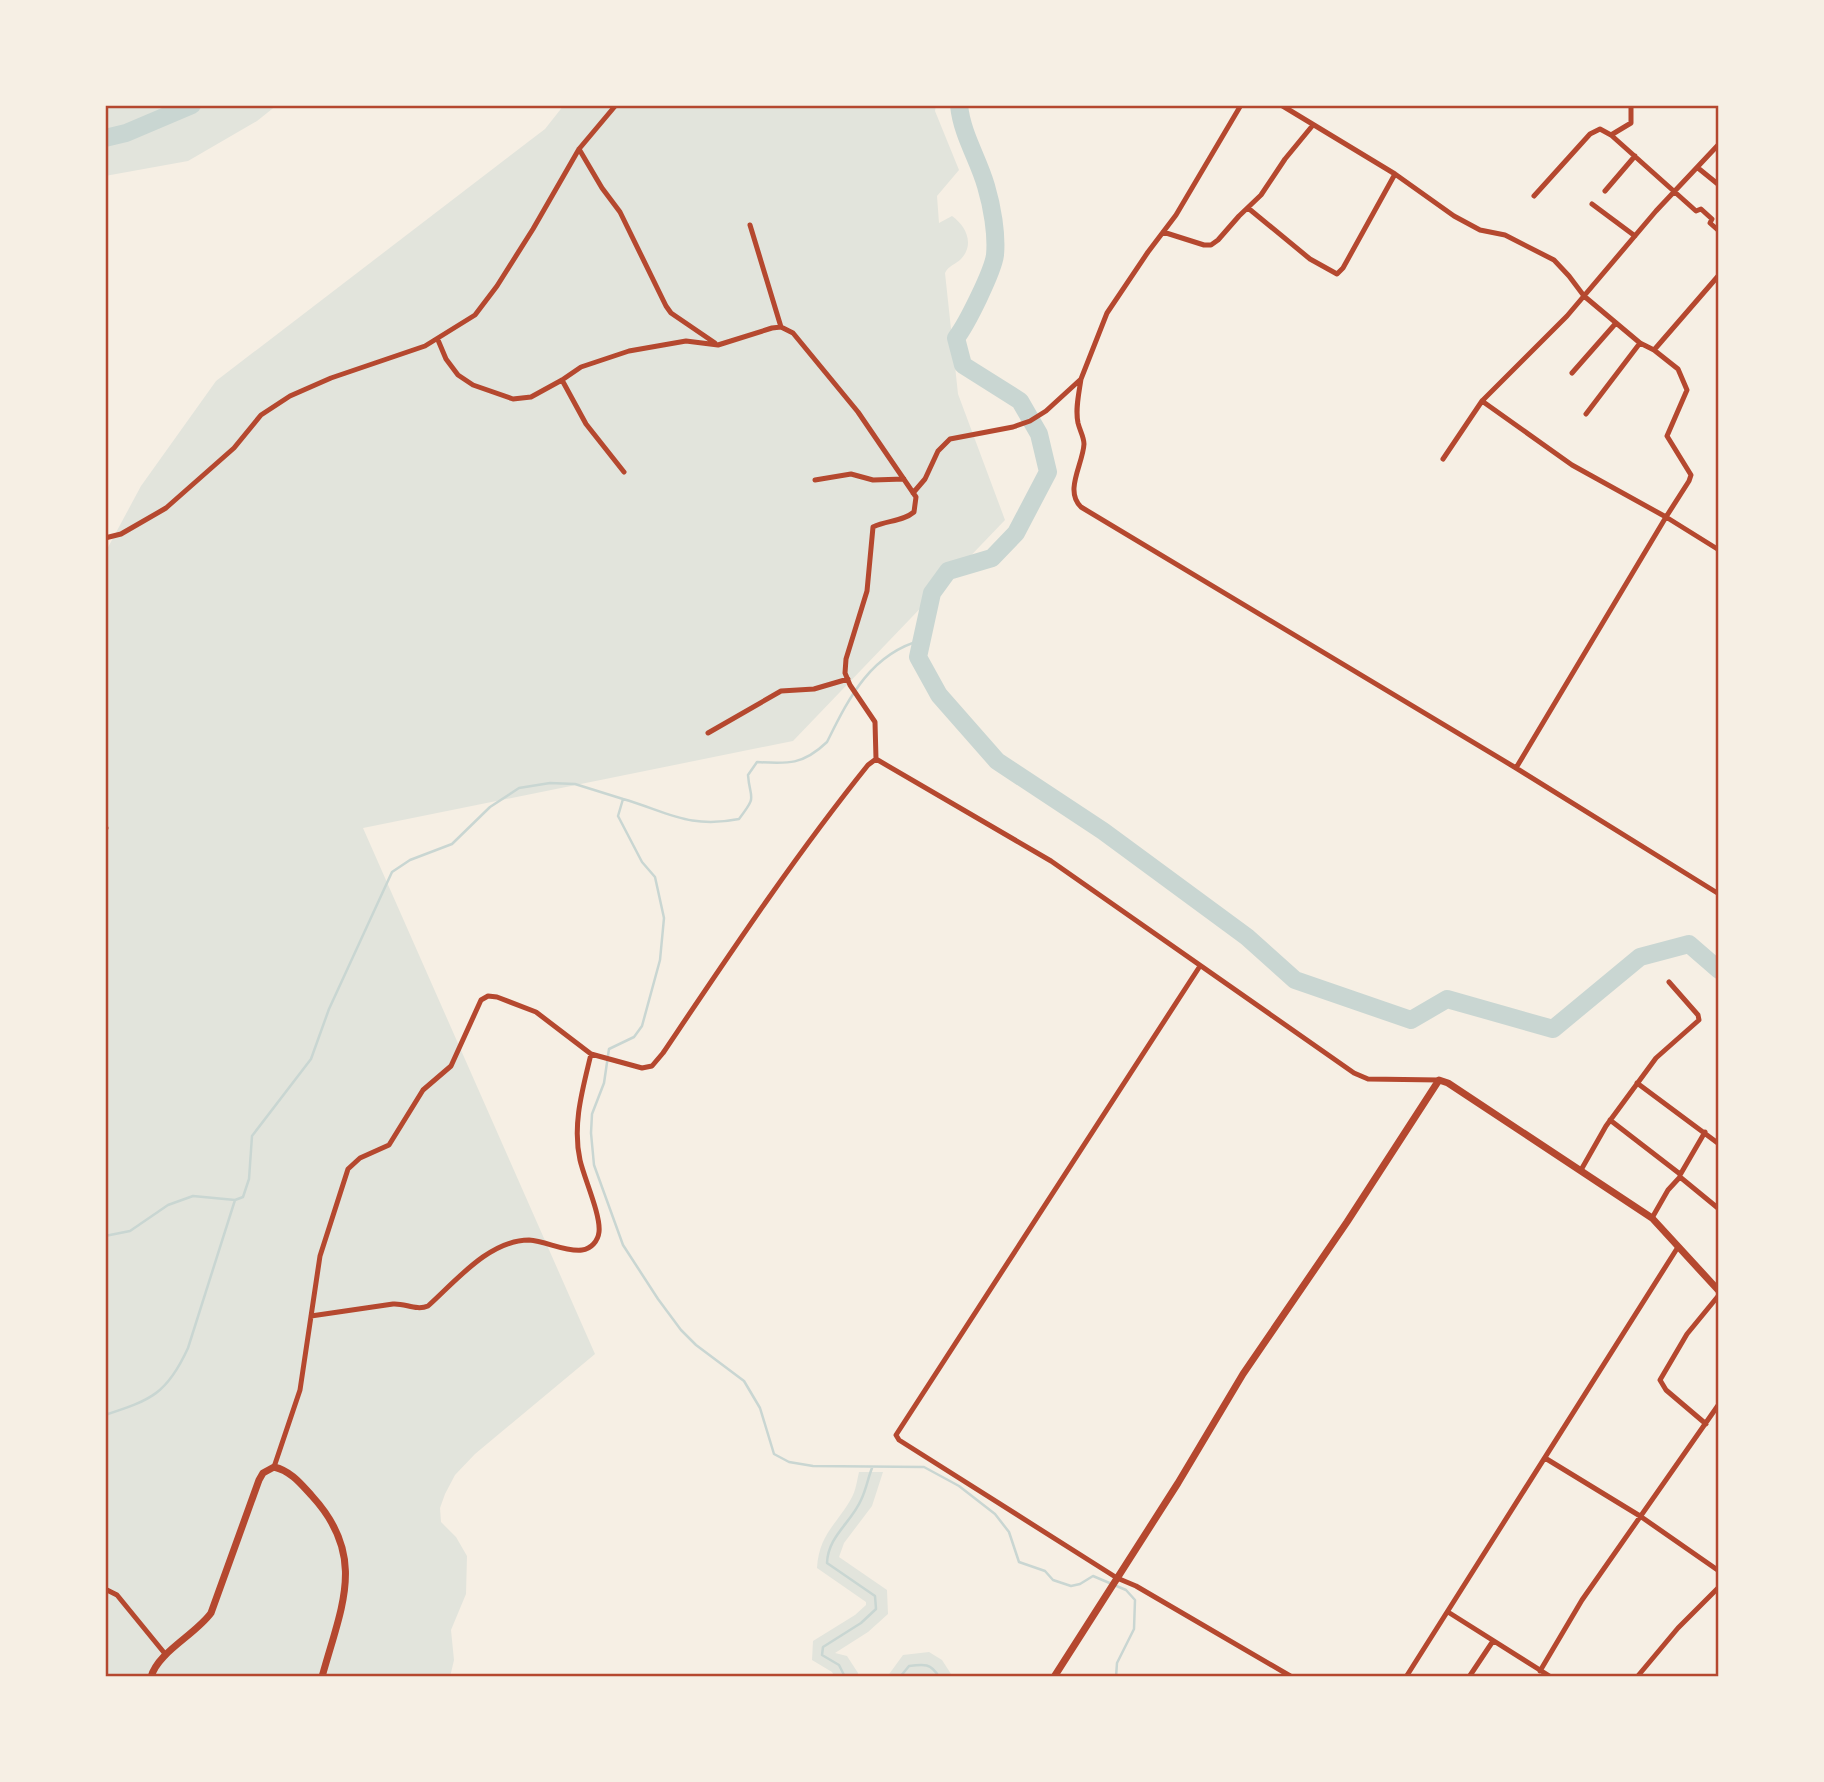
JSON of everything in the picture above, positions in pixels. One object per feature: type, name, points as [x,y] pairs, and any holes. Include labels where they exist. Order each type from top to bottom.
[{"type":"street","points":[[105,538],[121,534],[166,508],[234,448],[261,415],[290,396],[331,378],[438,340],[475,315],[487,301],[533,229],[579,149],[616,105]]},
{"type":"street","points":[[1241,105],[1176,215],[1107,313],[1081,379],[1077,412],[1084,451],[1073,493],[1075,502],[1719,894]]},
{"type":"street","points":[[1281,105],[1395,174],[1469,224],[1480,230],[1505,236],[1554,260],[1584,296],[1640,343],[1654,350],[1678,369],[1687,390],[1667,436],[1691,475],[1689,481],[1516,768]]},
{"type":"street","points":[[1611,135],[1631,122],[1631,105]]},
{"type":"street","points":[[1163,232],[1196,244],[1211,245],[1261,195],[1285,159],[1313,125]]},
{"type":"street","points":[[1534,195],[1590,134],[1600,130],[1611,135],[1696,211],[1701,209],[1712,218],[1710,223],[1719,231]]},
{"type":"street","points":[[1443,459],[1482,401],[1584,296],[1719,144]]},
{"type":"street","points":[[579,149],[620,212],[660,297],[671,313],[718,345]]},
{"type":"street","points":[[1605,191],[1635,156]]},
{"type":"street","points":[[1698,168],[1719,185]]},
{"type":"street","points":[[1248,208],[1310,259],[1337,274],[1343,268],[1395,174]]},
{"type":"street","points":[[1592,204],[1635,236]]},
{"type":"street","points":[[750,225],[782,327]]},
{"type":"street","points":[[1654,350],[1719,275]]},
{"type":"street","points":[[1572,373],[1616,323]]},
{"type":"street","points":[[438,340],[446,359],[458,375],[491,393],[513,399],[531,397],[581,367],[629,351],[686,341],[718,345],[772,328],[782,327],[793,333],[858,412],[913,493],[916,506],[906,519],[883,522],[873,527],[867,591],[846,659],[845,673],[849,682],[875,722],[876,759]]},
{"type":"street","points":[[1586,414],[1640,343]]},
{"type":"street","points":[[913,493],[925,479],[938,452],[950,439],[1013,427],[1030,421],[1072,390],[1081,379]]},
{"type":"street","points":[[562,380],[586,424],[624,472]]},
{"type":"street","points":[[1482,401],[1572,465],[1667,517],[1719,550]]},
{"type":"street","points":[[815,480],[857,474],[873,480],[904,479]]},
{"type":"street","points":[[708,733],[781,691],[814,689],[849,682]]},
{"type":"street","points":[[876,759],[1051,861],[1354,1073],[1368,1079],[1439,1080],[1448,1083],[1652,1218],[1719,1293],[1687,1334],[1660,1380],[1666,1390],[1706,1424]]},
{"type":"street","points":[[151,1677],[153,1669],[166,1655],[202,1626],[211,1613],[259,1480],[274,1467],[300,1390],[320,1256],[348,1169],[360,1158],[389,1145],[423,1090],[451,1066],[481,1000],[488,996],[497,997],[536,1012],[591,1054],[642,1068],[652,1066],[778,883],[827,816],[868,765],[876,759]]},
{"type":"street","points":[[1200,966],[896,1435],[899,1440],[1114,1582],[1136,1586],[1292,1677]]},
{"type":"street","points":[[1581,1170],[1610,1121],[1656,1058],[1699,1020],[1698,1015],[1669,982]]},
{"type":"street","points":[[311,1316],[393,1304],[422,1308],[428,1306],[483,1258],[517,1242],[538,1241],[578,1250],[592,1245],[597,1240],[599,1227],[579,1158],[577,1133],[580,1098],[591,1054]]},
{"type":"street","points":[[1054,1677],[1178,1483],[1243,1374],[1347,1222],[1439,1080]]},
{"type":"street","points":[[1637,1083],[1719,1144]]},
{"type":"street","points":[[1610,1121],[1719,1209]]},
{"type":"street","points":[[1652,1218],[1705,1132]]},
{"type":"street","points":[[1406,1677],[1678,1247]]},
{"type":"street","points":[[1540,1671],[1582,1600],[1719,1404]]},
{"type":"street","points":[[1545,1458],[1640,1516],[1719,1571]]},
{"type":"street","points":[[274,1467],[290,1474],[316,1500],[331,1519],[344,1548],[346,1572],[343,1600],[322,1677]]},
{"type":"street","points":[[1640,1676],[1678,1628],[1719,1587]]},
{"type":"street","points":[[105,1589],[117,1595],[166,1655]]},
{"type":"street","points":[[1448,1612],[1551,1677]]},
{"type":"street","points":[[1469,1677],[1493,1640]]},
{"type":"shaded area","points":[[105,105],[277,105],[257,121],[188,161],[105,176]]},
{"type":"shaded area","points":[[564,105],[936,105],[935,111],[959,170],[937,196],[939,223],[952,216],[965,230],[968,241],[961,259],[945,273],[958,394],[1005,520],[793,741],[363,828],[595,1354],[475,1454],[455,1475],[445,1494],[440,1508],[441,1522],[456,1537],[467,1556],[466,1594],[451,1630],[454,1660],[450,1677],[105,1677],[105,553],[141,486],[216,381],[545,129]]},
{"type":"shaded area","points":[[859,1472],[883,1472],[872,1506],[844,1543],[839,1557],[887,1590],[888,1614],[868,1632],[835,1653],[847,1656],[858,1673],[857,1677],[835,1677],[832,1672],[812,1660],[813,1641],[855,1615],[866,1602],[817,1568],[818,1557],[829,1531],[853,1496]]},
{"type":"shaded area","points":[[929,1652],[942,1660],[953,1677],[928,1677],[924,1674],[887,1677],[903,1655]]},
{"type":"waterway","points":[[105,138],[126,133],[192,105]]},
{"type":"waterway","points":[[959,105],[963,126],[988,194],[995,255],[985,285],[956,338],[963,365],[1020,401],[1039,434],[1048,472],[1016,533],[992,558],[948,571],[932,593],[918,657],[939,695],[997,761],[1103,831],[1247,937],[1295,980],[1411,1020],[1447,999],[1553,1029],[1640,957],[1689,944],[1719,970]]},
{"type":"waterway","points":[[922,640],[888,656],[875,667],[853,694],[827,742],[818,750],[795,761],[757,762],[748,775],[751,801],[739,819],[706,822],[679,818],[623,799],[618,816],[642,862],[655,877],[664,918],[660,960],[642,1026],[634,1037],[609,1049],[604,1083],[592,1114],[594,1165],[623,1245],[681,1330],[696,1345],[744,1381],[760,1408],[774,1454],[789,1462],[813,1466],[924,1467],[959,1486],[995,1514],[1009,1532],[1019,1562],[1045,1571],[1053,1580],[1071,1586],[1093,1576],[1126,1590],[1135,1600],[1134,1629],[1117,1663],[1116,1677]]},
{"type":"waterway","points":[[105,1236],[130,1231],[168,1205],[193,1196],[235,1200],[243,1197],[249,1179],[252,1136],[311,1059],[329,1009],[392,872],[410,860],[452,844],[490,807],[519,788],[550,783],[575,784],[623,799]]},
{"type":"waterway","points":[[105,1415],[146,1399],[173,1376],[188,1348],[235,1200]]},
{"type":"waterway","points":[[845,1677],[839,1665],[822,1655],[823,1647],[861,1623],[876,1609],[875,1596],[827,1563],[828,1553],[857,1508],[872,1468]]},
{"type":"waterway","points":[[900,1677],[909,1666],[919,1665],[930,1667],[939,1677]]}]
